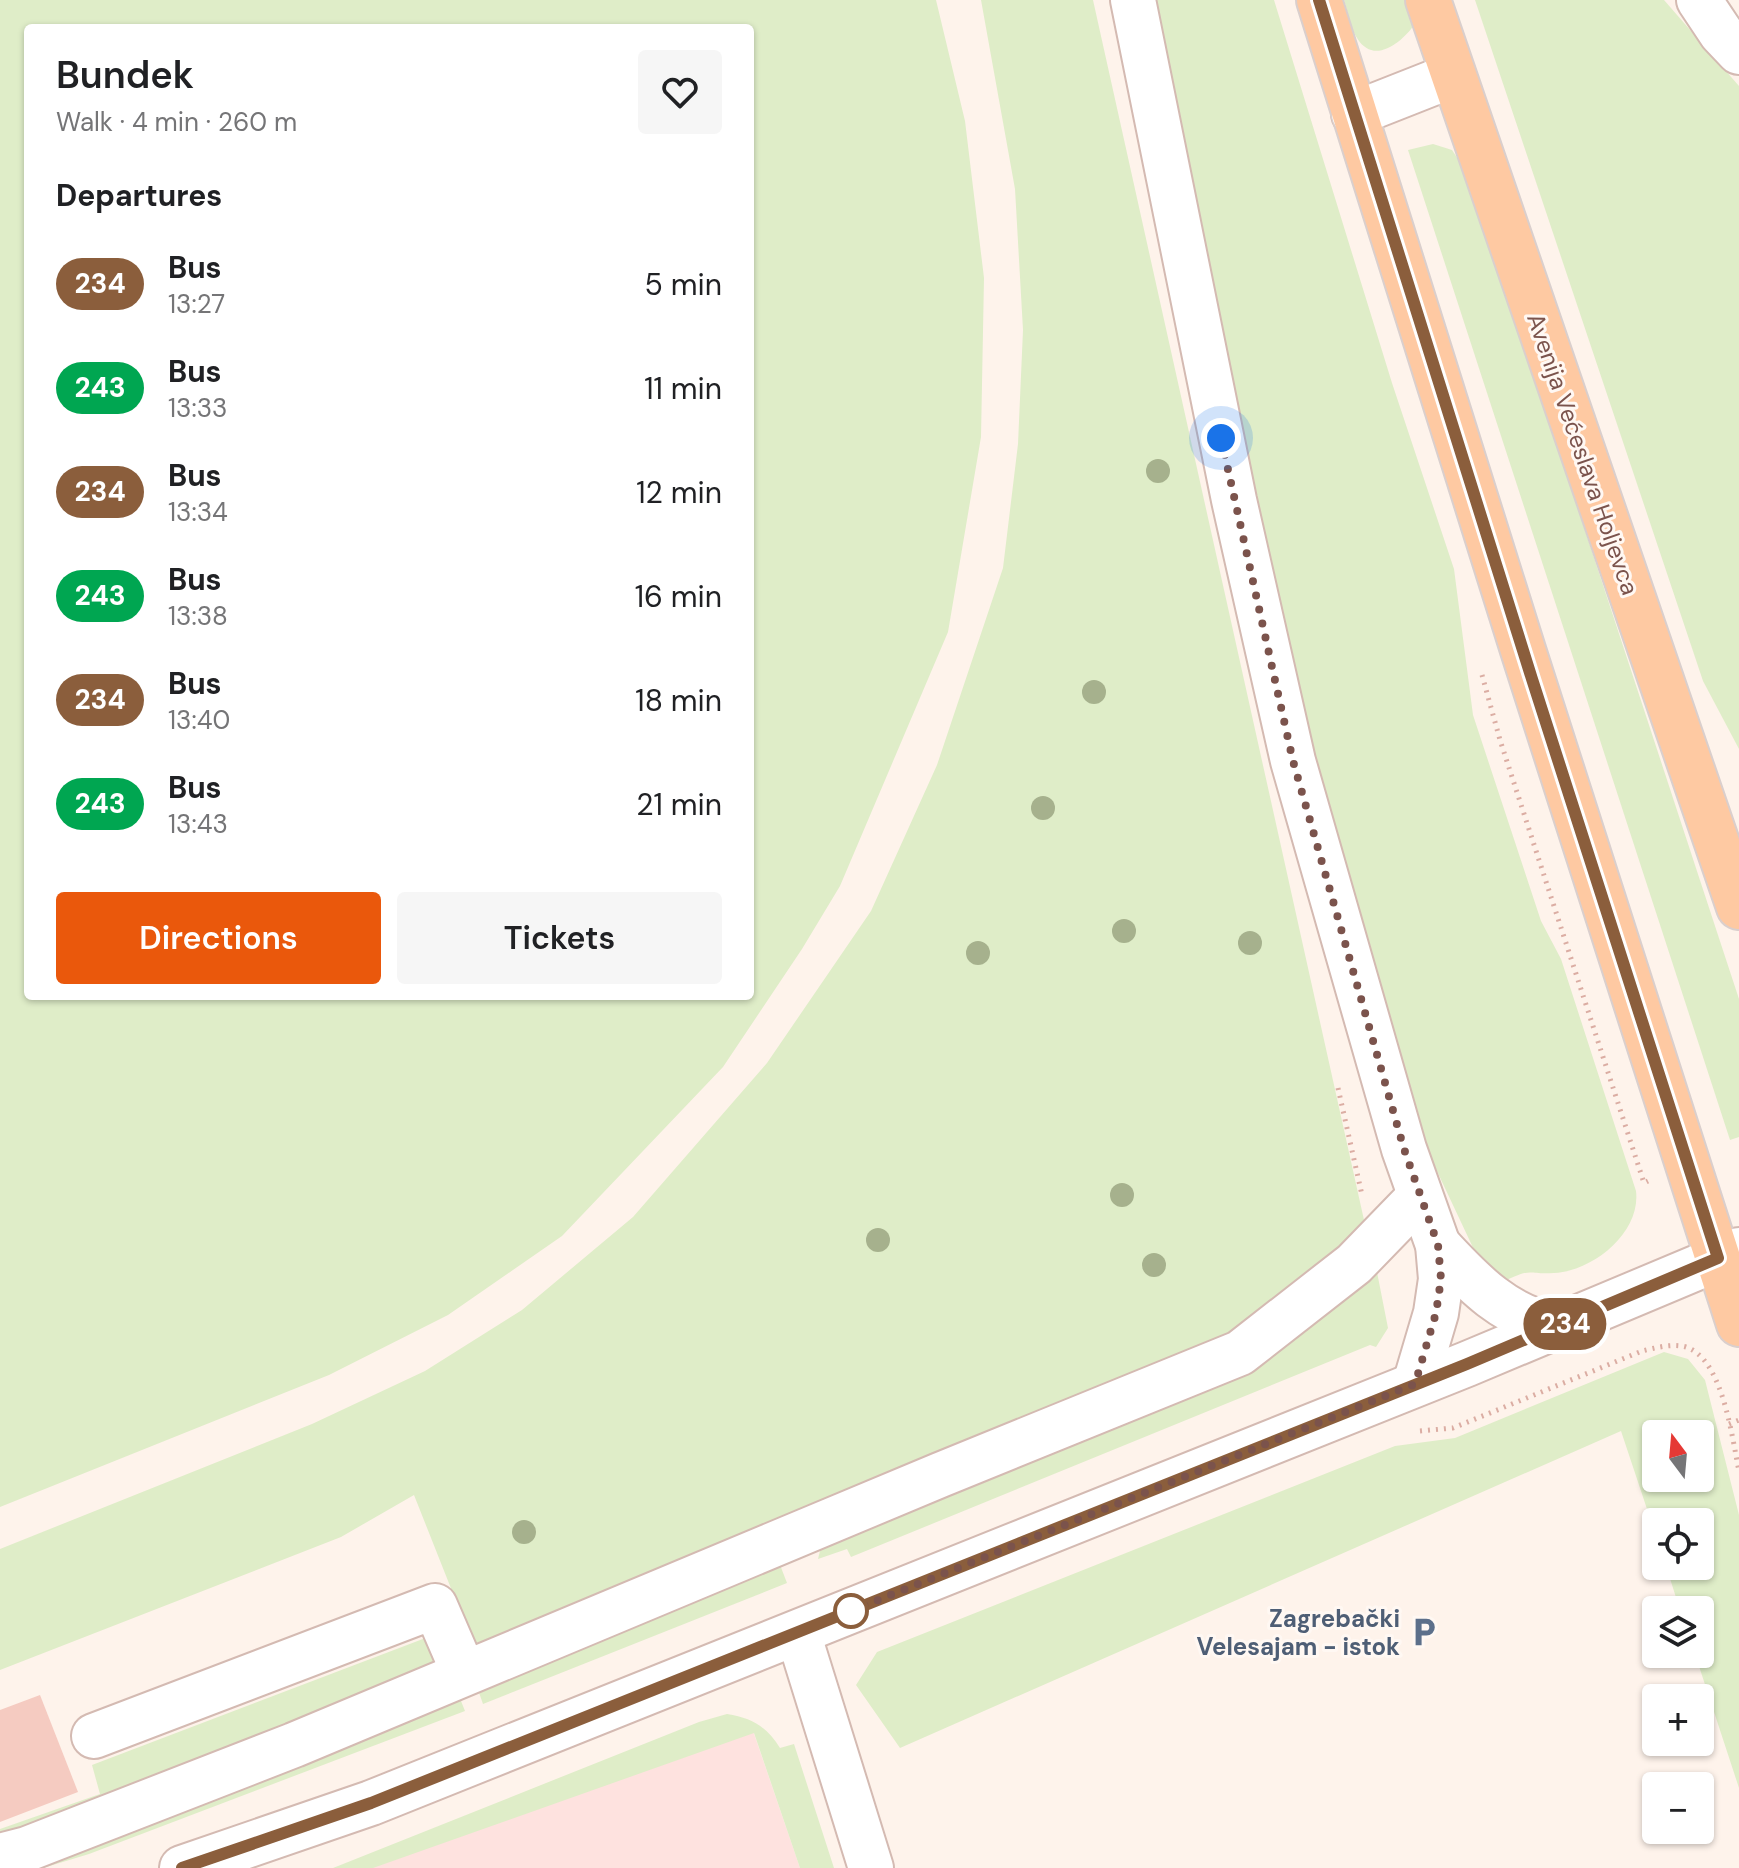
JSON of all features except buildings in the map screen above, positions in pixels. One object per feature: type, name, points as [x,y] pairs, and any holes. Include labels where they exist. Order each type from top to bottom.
[{"type":"main road","points":[[1319,0],[1729,1254],[1739,1324]]},
{"type":"main road","name":"Avenija Većeslava Holjevca","points":[[1428,0],[1739,907]]},
{"type":"street","points":[[1133,0],[1234,500],[1293,761],[1419,1197],[1438,1245],[1441,1279],[1436,1313],[1415,1384]]},
{"type":"street","points":[[1699,0],[1721,33],[1739,52]]},
{"type":"street","points":[[1354,114],[1453,75]]},
{"type":"street","points":[[0,1856],[27,1849],[294,1745],[1240,1353],[1354,1264],[1419,1197]]},
{"type":"street","points":[[1438,1245],[1487,1294],[1504,1306],[1534,1323],[1559,1327]]},
{"type":"street","points":[[182,1868],[371,1803],[1559,1327],[1729,1254]]},
{"type":"street","points":[[94,1736],[435,1606],[464,1673]]},
{"type":"street","points":[[798,1633],[871,1868]]},
{"type":"path","points":[[1552,893],[1644,1183]]},
{"type":"path","points":[[1636,1336],[1642,1351]]},
{"type":"path","points":[[1489,1413],[1642,1351],[1663,1346],[1686,1347],[1704,1360],[1715,1378],[1739,1471]]},
{"type":"path","points":[[1729,1424],[1739,1420]]},
{"type":"shaded area","points":[[751,1725],[800,1868],[370,1868]]},
{"type":"green space","points":[[0,0],[936,0],[965,121],[984,278],[981,437],[948,632],[840,886],[723,1067],[562,1236],[448,1315],[329,1375],[0,1507]]},
{"type":"green space","points":[[981,0],[1093,0],[1366,1229],[1235,1340],[475,1649],[414,1495],[341,1537],[0,1670],[0,1549],[312,1424],[425,1371],[522,1310],[633,1217],[767,1063],[871,911],[937,765],[1003,568],[1018,444],[1023,330],[1015,189]]},
{"type":"green space","points":[[1154,0],[1274,0],[1392,383],[1454,569],[1473,715],[1541,921],[1561,959],[1636,1191],[1636,1206],[1623,1234],[1599,1257],[1569,1271],[1526,1273],[1505,1281],[1476,1254],[1420,1135],[1296,697]]},
{"type":"green space","points":[[1344,0],[1408,0],[1415,24],[1395,44],[1379,51],[1371,50],[1357,38]]},
{"type":"green space","points":[[1475,0],[1664,0],[1739,86],[1739,749],[1703,681]]},
{"type":"green space","points":[[1433,144],[1452,150],[1468,174],[1739,999],[1739,1137],[1730,1140],[1408,150]]},
{"type":"green space","points":[[1376,1267],[1388,1328],[1376,1347],[1370,1345],[851,1557],[847,1549],[818,1559],[823,1539]]},
{"type":"green space","points":[[1664,1352],[1688,1359],[1705,1380],[1739,1515],[1739,1788],[1714,1712],[1714,1684],[1705,1684],[1700,1668],[1714,1668],[1714,1596],[1676,1596],[1670,1580],[1714,1580],[1714,1508],[1647,1508],[1621,1431],[900,1748],[856,1685],[877,1652],[1395,1446],[1455,1438]]},
{"type":"green space","points":[[777,1557],[787,1583],[483,1704],[476,1684]]},
{"type":"green space","points":[[436,1634],[447,1667],[0,1844],[0,1829],[100,1794],[92,1765]]},
{"type":"green space","points":[[457,1691],[465,1711],[89,1854],[43,1868],[18,1868]]},
{"type":"green space","points":[[727,1714],[758,1724],[780,1748],[794,1744],[834,1868],[800,1868],[754,1733],[373,1868],[333,1868],[699,1722]]},
{"type":"bus line","name":"234","points":[[182,1868],[371,1803],[1467,1364],[1718,1258],[1319,0]]},
{"type":"place","name":"Zagrebački Velesajam - istok","points":[[1424,1632]]},
{"type":"route","points":[[851,1611],[1415,1384],[1424,1360],[1441,1279],[1438,1245],[1404,1149],[1293,761],[1221,438]]}]
